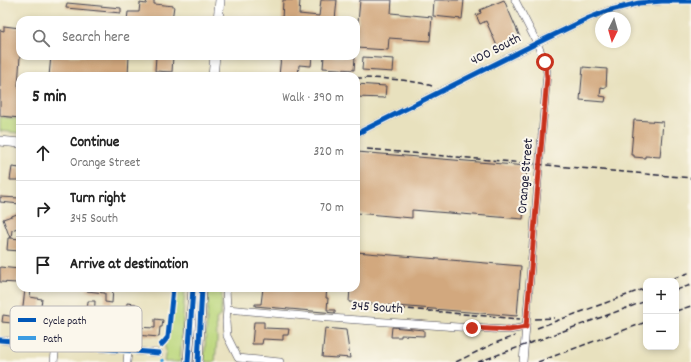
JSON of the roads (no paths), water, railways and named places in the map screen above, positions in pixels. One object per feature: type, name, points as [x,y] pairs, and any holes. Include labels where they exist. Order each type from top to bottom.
[{"type":"main road","points":[[218,16],[220,0]]},
{"type":"main road","points":[[213,72],[215,60]]},
{"type":"main road","points":[[0,141],[16,143]]},
{"type":"main road","points":[[188,362],[193,292]]},
{"type":"main road","points":[[198,362],[202,292]]},
{"type":"street","name":"Orange Street","points":[[515,0],[536,43],[546,68],[547,78],[523,362]]},
{"type":"street","name":"400 South","points":[[360,132],[536,43],[589,18],[607,11],[651,1],[691,1]]},
{"type":"street","points":[[226,292],[227,336],[238,358],[280,362]]},
{"type":"street","name":"345 South","points":[[227,309],[472,328],[509,330],[526,327]]},
{"type":"street","points":[[0,340],[10,341]]},
{"type":"street","points":[[54,362],[55,352]]},
{"type":"street","points":[[127,362],[128,352]]},
{"type":"street","points":[[138,352],[159,354]]},
{"type":"railway","points":[[360,78],[404,80],[432,86]]},
{"type":"railway","points":[[367,149],[691,178]]},
{"type":"railway","points":[[674,278],[691,272]]},
{"type":"railway","points":[[679,289],[691,285]]},
{"type":"railway","points":[[537,328],[643,289]]},
{"type":"railway","points":[[478,362],[643,302]]},
{"type":"railway","points":[[373,306],[520,319]]},
{"type":"railway","points":[[679,310],[691,306]]},
{"type":"railway","points":[[535,319],[554,318]]},
{"type":"railway","points":[[538,362],[643,323]]},
{"type":"railway","points":[[456,362],[495,343],[515,336]]}]
